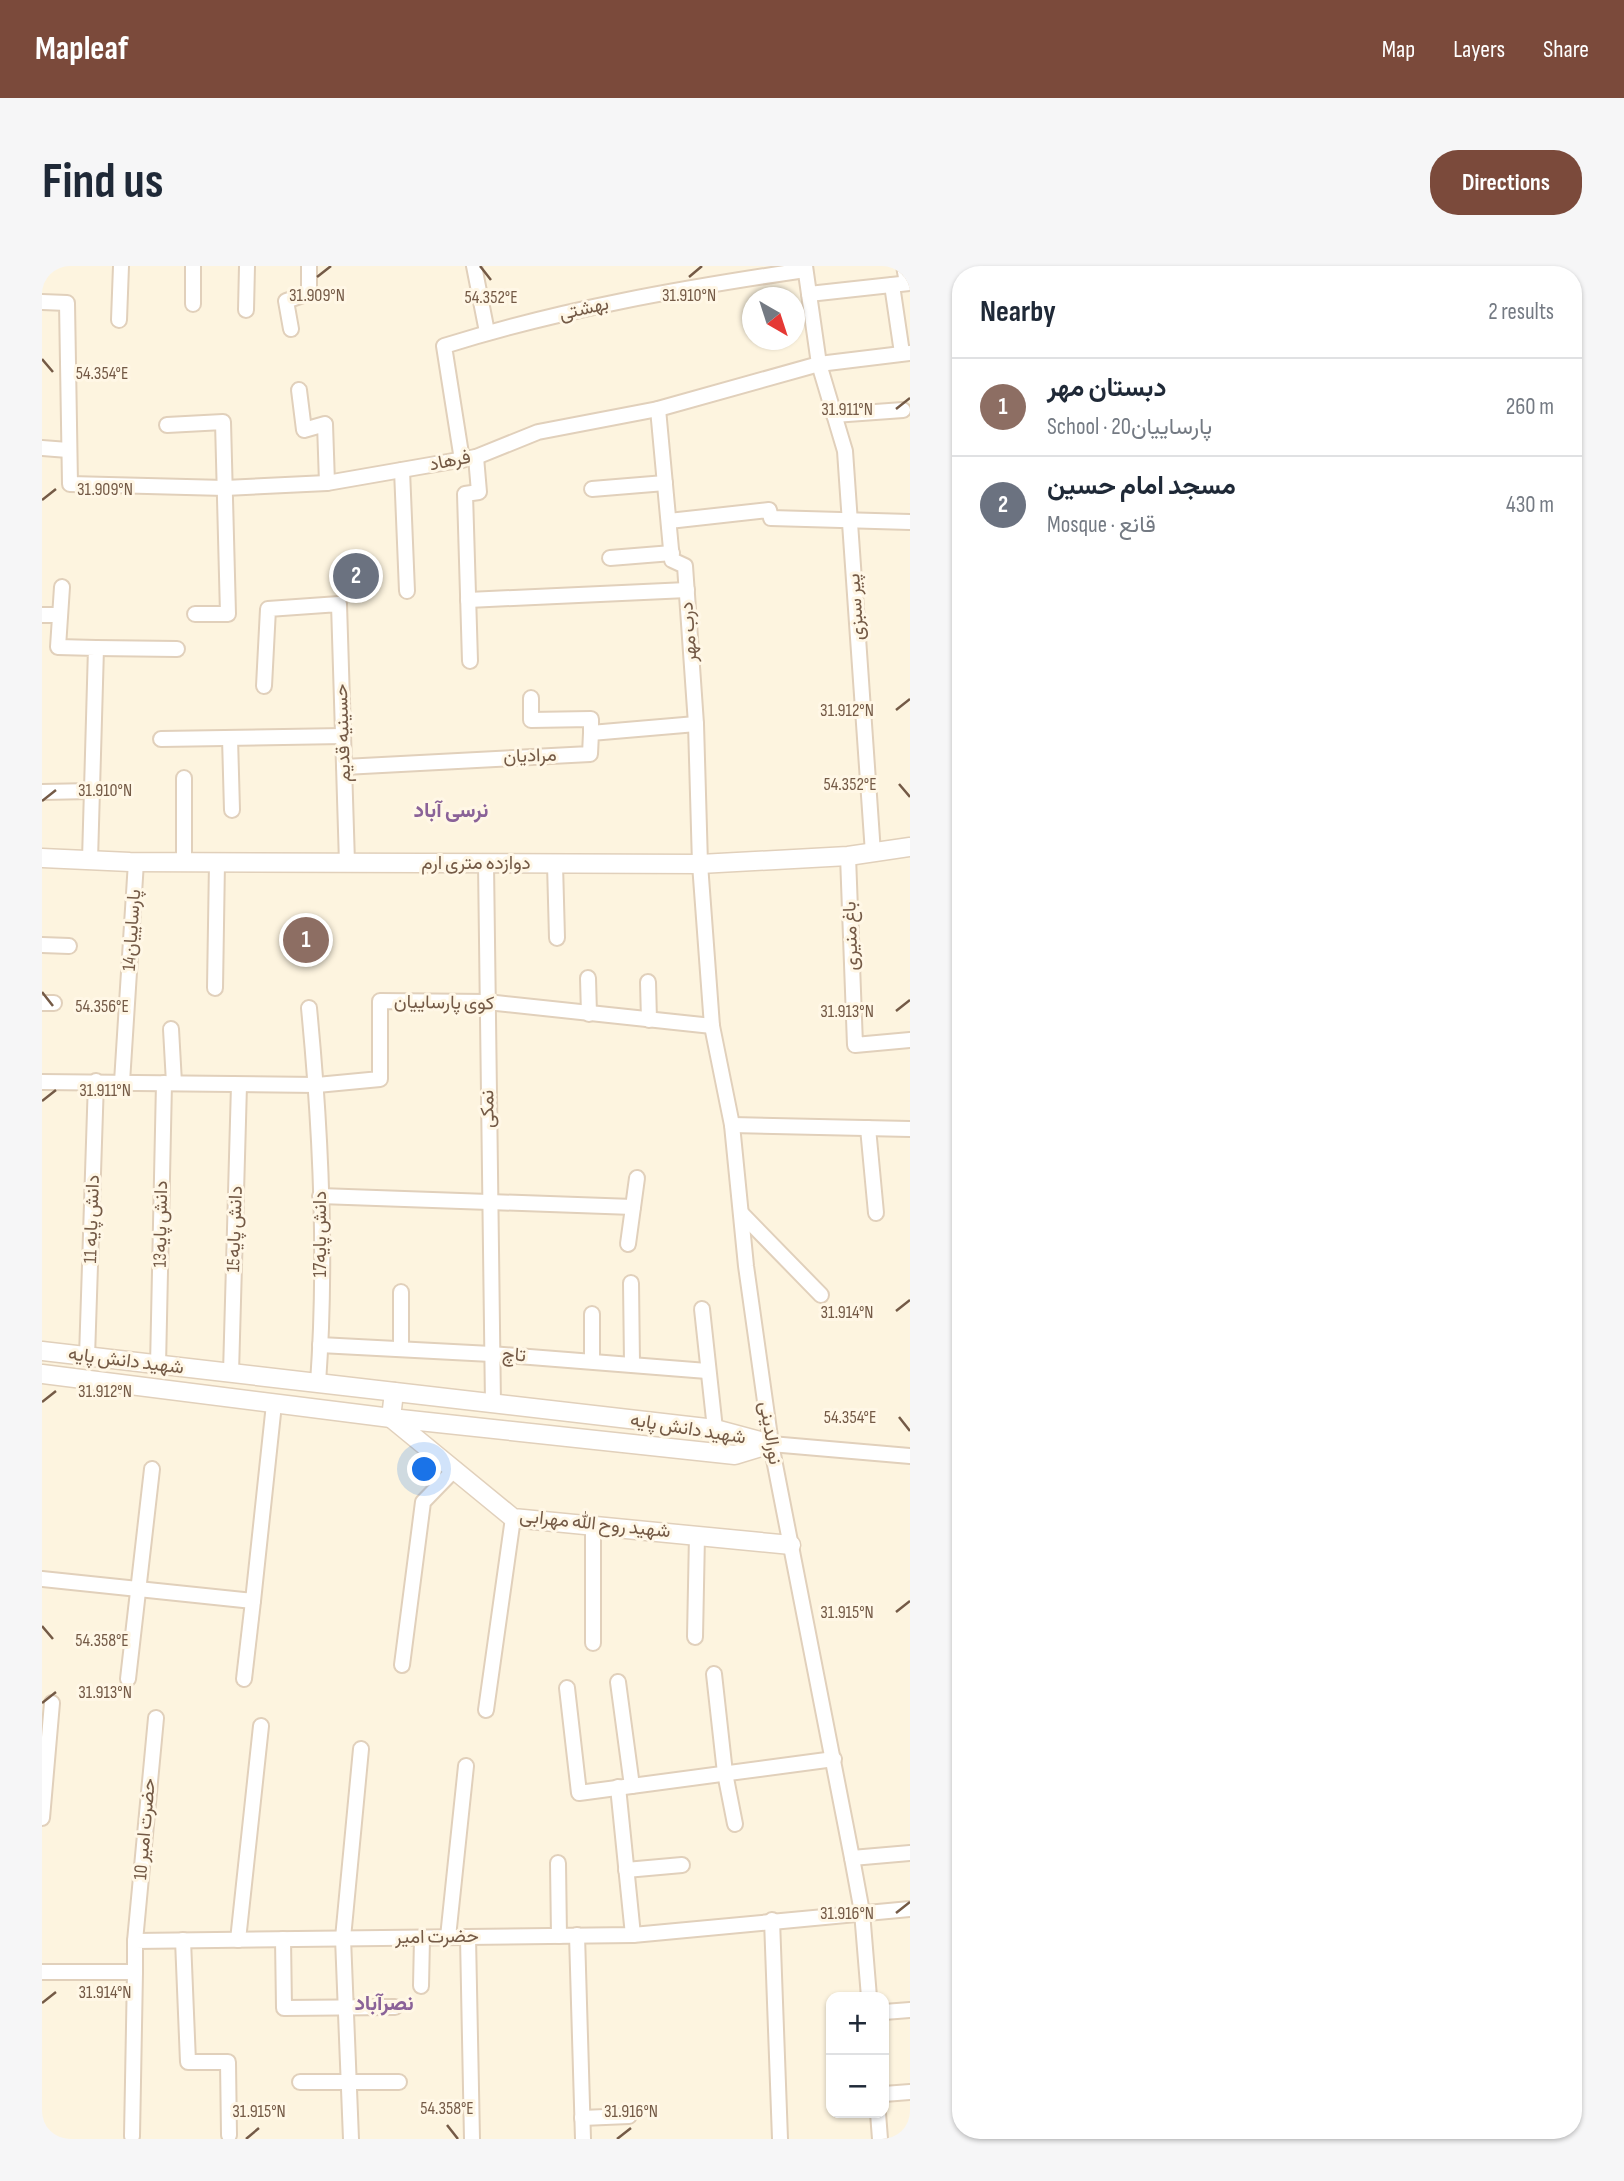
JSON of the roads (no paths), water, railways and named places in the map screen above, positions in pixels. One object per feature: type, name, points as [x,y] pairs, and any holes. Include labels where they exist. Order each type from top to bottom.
[{"type":"street","points":[[119,320],[121,266]]},
{"type":"street","points":[[193,266],[193,304]]},
{"type":"street","points":[[246,310],[247,266]]},
{"type":"street","points":[[291,329],[286,301],[309,293],[309,266]]},
{"type":"street","points":[[474,266],[487,332]]},
{"type":"street","points":[[904,266],[906,353]]},
{"type":"street","name":"بهشتی","points":[[469,459],[444,346],[487,332],[654,293],[805,268]]},
{"type":"street","name":"پیر سبزی","points":[[805,268],[819,364],[845,451],[873,853]]},
{"type":"street","points":[[809,294],[903,284]]},
{"type":"street","points":[[42,302],[67,303],[68,450],[42,448]]},
{"type":"street","name":"فرهاد","points":[[68,450],[70,484],[225,488],[327,483],[469,459],[538,432],[658,409],[819,364],[906,353]]},
{"type":"street","points":[[299,390],[304,430],[325,424],[327,483]]},
{"type":"street","name":"درب مهر","points":[[658,409],[672,560],[685,566],[696,724],[700,864]]},
{"type":"street","points":[[834,415],[903,410]]},
{"type":"street","points":[[167,425],[223,422],[228,614],[195,614]]},
{"type":"street","points":[[469,459],[479,492],[465,495],[470,661]]},
{"type":"street","points":[[402,470],[407,591]]},
{"type":"street","points":[[592,489],[665,483]]},
{"type":"street","points":[[669,521],[769,510],[771,518],[910,522]]},
{"type":"street","points":[[611,558],[672,553]]},
{"type":"street","points":[[62,587],[58,648],[177,649]]},
{"type":"street","points":[[468,600],[687,590]]},
{"type":"street","name":"حسینیه قدیم","points":[[264,687],[268,609],[340,604],[347,863]]},
{"type":"street","points":[[42,615],[60,615]]},
{"type":"street","points":[[90,860],[96,648]]},
{"type":"street","points":[[531,698],[531,720],[591,719],[592,733],[696,724]]},
{"type":"street","name":"مرادیان","points":[[344,767],[590,754],[592,733]]},
{"type":"street","points":[[161,739],[343,736]]},
{"type":"street","points":[[230,738],[232,810]]},
{"type":"street","points":[[184,778],[184,862]]},
{"type":"street","points":[[42,792],[92,791]]},
{"type":"street","name":"دوازده متری ارم","points":[[42,858],[136,862],[700,864],[848,856],[910,847]]},
{"type":"street","name":"باغ منیری","points":[[848,856],[855,1045],[910,1040]]},
{"type":"street","name":"پارساییان14","points":[[122,1082],[136,862]]},
{"type":"street","points":[[215,988],[217,862]]},
{"type":"street","name":"نمکی","points":[[486,863],[493,1404]]},
{"type":"street","points":[[555,863],[557,938]]},
{"type":"street","name":"نورالدینی","points":[[700,864],[712,1026],[732,1125],[771,1444],[862,1912],[869,1992]]},
{"type":"street","points":[[42,944],[69,946]]},
{"type":"street","points":[[588,978],[589,1014]]},
{"type":"street","points":[[648,982],[649,1020]]},
{"type":"street","name":"کوی پارساییان","points":[[42,1082],[317,1085],[380,1079],[380,1001],[487,1002],[712,1026]]},
{"type":"street","name":"دانش پایه17","points":[[309,1008],[317,1085],[320,1196],[318,1383]]},
{"type":"street","name":"دانش پایه13","points":[[158,1366],[171,1029]]},
{"type":"street","name":"دانش پایه 11","points":[[87,1357],[96,1082]]},
{"type":"street","name":"دانش پایه15","points":[[231,1373],[239,1085]]},
{"type":"street","points":[[732,1125],[910,1129]]},
{"type":"street","points":[[868,1128],[876,1213]]},
{"type":"street","points":[[628,1244],[637,1178]]},
{"type":"street","points":[[320,1196],[633,1207]]},
{"type":"street","points":[[741,1213],[821,1295]]},
{"type":"street","points":[[631,1283],[632,1363]]},
{"type":"street","points":[[401,1293],[401,1349]]},
{"type":"street","points":[[702,1309],[715,1429]]},
{"type":"street","points":[[592,1314],[592,1361]]},
{"type":"street","name":"تاچ","points":[[320,1345],[632,1363],[707,1371]]},
{"type":"street","name":"شهید دانش پایه","points":[[42,1351],[715,1429],[771,1444]]},
{"type":"street","name":"شهید دانش پایه","points":[[43,1379],[735,1455],[771,1444]]},
{"type":"street","points":[[391,1418],[394,1392]]},
{"type":"street","points":[[244,1679],[274,1404]]},
{"type":"street","name":"شهید روح الله مهرابی","points":[[391,1418],[513,1518],[791,1545]]},
{"type":"street","points":[[771,1444],[910,1456]]},
{"type":"street","points":[[128,1679],[152,1469]]},
{"type":"street","points":[[402,1665],[424,1502],[455,1469]]},
{"type":"street","points":[[486,1710],[513,1518]]},
{"type":"street","points":[[593,1525],[593,1643]]},
{"type":"street","points":[[695,1637],[697,1535]]},
{"type":"street","points":[[42,1579],[253,1601]]},
{"type":"street","points":[[714,1674],[725,1773],[734,1824]]},
{"type":"street","points":[[618,1682],[625,1786],[626,1870],[633,1935]]},
{"type":"street","points":[[567,1688],[579,1793],[834,1759]]},
{"type":"street","points":[[42,1818],[52,1703]]},
{"type":"street","name":"حضرت امیر 10","points":[[135,1941],[156,1718]]},
{"type":"street","points":[[238,1940],[261,1726]]},
{"type":"street","points":[[351,2139],[342,1938],[361,1749]]},
{"type":"street","points":[[448,1937],[466,1766]]},
{"type":"street","points":[[852,1857],[910,1853]]},
{"type":"street","points":[[558,1863],[559,1936]]},
{"type":"street","points":[[626,1870],[682,1865]]},
{"type":"street","name":"حضرت امیر","points":[[135,1941],[633,1935],[910,1909]]},
{"type":"street","points":[[772,1920],[780,2139]]},
{"type":"street","points":[[577,1936],[583,2139]]},
{"type":"street","points":[[468,1937],[472,2139]]},
{"type":"street","points":[[421,1986],[422,1938]]},
{"type":"street","points":[[283,1939],[284,2008],[395,2007]]},
{"type":"street","points":[[183,1940],[188,2062],[228,2062],[229,2135]]},
{"type":"street","points":[[132,2136],[135,1941]]},
{"type":"street","points":[[42,1972],[135,1972]]},
{"type":"street","points":[[889,2012],[910,2010]]},
{"type":"street","points":[[300,2082],[399,2082]]},
{"type":"street","points":[[889,2094],[910,2092]]},
{"type":"street","points":[[582,2118],[629,2116]]},
{"type":"street","points":[[878,2118],[880,2139]]},
{"type":"place","name":"مسجد امام حسین","points":[[356,576]]},
{"type":"place","name":"دبستان مهر","points":[[306,940]]},
{"type":"district","name":"نرسی آباد","points":[[451,810]]},
{"type":"district","name":"نصرآباد","points":[[384,2003]]}]
